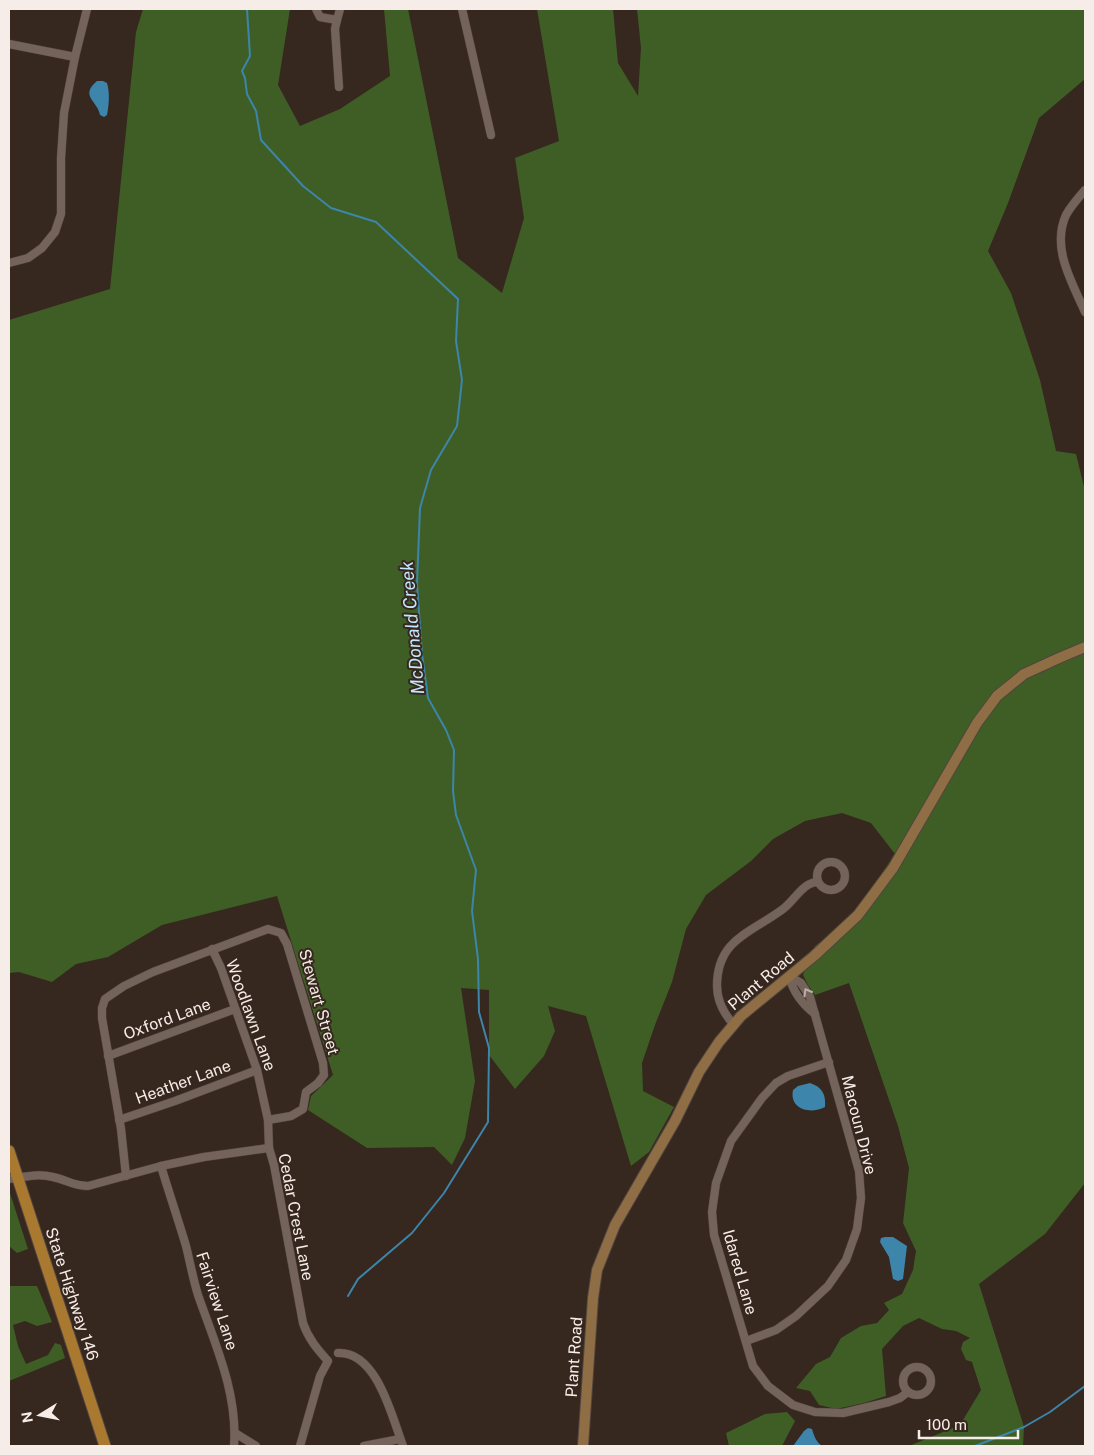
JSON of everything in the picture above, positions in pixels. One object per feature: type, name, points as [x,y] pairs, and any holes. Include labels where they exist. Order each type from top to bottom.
[{"type":"main road","name":"State Highway 146","points":[[9,1151],[13,1178],[105,1446]]},
{"type":"street","points":[[9,263],[28,258],[42,248],[55,232],[61,214],[61,158],[64,113],[87,9]]},
{"type":"street","points":[[316,9],[320,17],[337,20]]},
{"type":"street","points":[[339,87],[335,29],[340,9]]},
{"type":"street","points":[[462,9],[491,135]]},
{"type":"street","points":[[9,44],[75,57]]},
{"type":"street","points":[[1085,190],[1067,214],[1062,225],[1060,248],[1064,263],[1085,312]]},
{"type":"street","name":"Plant Road","points":[[583,1446],[593,1298],[598,1270],[615,1225],[675,1121],[699,1072],[719,1042],[741,1016],[838,936],[858,915],[893,868],[977,723],[997,696],[1024,674],[1085,647]]},
{"type":"street","points":[[734,1025],[724,1012],[717,990],[717,976],[720,963],[727,948],[744,933],[793,901],[807,885],[812,882],[818,882]]},
{"type":"street","name":"Stewart Street","points":[[212,949],[268,929],[281,933],[287,944],[323,1063],[324,1075],[318,1083],[306,1092],[303,1109],[291,1116],[268,1120]]},
{"type":"street","name":"Woodlawn Lane","points":[[126,1176],[124,1149],[102,1008],[105,999],[124,986],[153,972],[212,949],[221,968],[257,1070],[268,1120],[269,1148]]},
{"type":"street","name":"Macoun Drive","points":[[746,1341],[776,1330],[796,1316],[828,1286],[846,1260],[857,1229],[861,1198],[859,1171],[815,1014],[804,1005],[792,988],[789,976]]},
{"type":"street","name":"Oxford Lane","points":[[108,1056],[236,1009]]},
{"type":"street","name":"Idared Lane","points":[[829,1062],[788,1076],[776,1083],[762,1098],[731,1141],[716,1183],[712,1212],[714,1235],[753,1366],[768,1386],[793,1405],[815,1412],[844,1413],[889,1402],[900,1398],[908,1392]]},
{"type":"street","name":"Heather Lane","points":[[119,1120],[257,1070]]},
{"type":"street","name":"Cedar Crest Lane","points":[[13,1178],[33,1174],[51,1176],[76,1186],[82,1186],[204,1157],[269,1148],[274,1164],[306,1333],[328,1361],[320,1376],[300,1446]]},
{"type":"street","name":"Fairview Lane","points":[[161,1166],[185,1245],[197,1293],[220,1355],[229,1386],[235,1419],[234,1446]]},
{"type":"street","points":[[338,1353],[347,1352],[354,1355],[374,1376],[383,1393],[401,1443],[364,1446]]},
{"type":"street","points":[[235,1433],[256,1446]]},
{"type":"green space","points":[[143,9],[290,9],[278,85],[300,126],[340,109],[390,76],[384,9],[408,9],[458,258],[502,293],[524,218],[515,158],[559,141],[537,9],[613,9],[618,63],[638,96],[641,48],[637,9],[1085,9],[1085,79],[1039,118],[988,251],[1011,293],[1040,380],[1056,451],[1076,454],[1085,491],[1085,1183],[1045,1234],[979,1284],[1024,1427],[1023,1446],[909,1446],[960,1425],[981,1390],[972,1362],[966,1360],[961,1349],[963,1342],[970,1338],[956,1331],[942,1329],[919,1318],[903,1326],[882,1349],[886,1396],[836,1409],[819,1405],[810,1391],[796,1388],[816,1364],[830,1357],[841,1338],[861,1326],[877,1323],[889,1310],[884,1303],[902,1294],[913,1270],[916,1251],[903,1223],[909,1168],[898,1126],[849,983],[815,995],[803,975],[815,946],[841,927],[865,898],[895,854],[871,823],[842,813],[805,821],[773,839],[751,861],[706,895],[686,929],[672,982],[642,1063],[643,1091],[674,1107],[649,1152],[631,1166],[586,1016],[548,1006],[555,1031],[544,1056],[515,1089],[489,1055],[489,990],[461,988],[475,1081],[465,1138],[452,1165],[434,1147],[367,1148],[308,1110],[311,1096],[333,1075],[277,896],[162,925],[108,957],[76,964],[52,982],[19,972],[9,973],[9,320],[110,289],[136,32]]},
{"type":"green space","points":[[9,1190],[28,1249],[17,1253],[9,1246]]},
{"type":"green space","points":[[9,1286],[37,1286],[52,1322],[37,1326],[25,1321],[13,1325],[18,1346],[26,1364],[48,1355],[55,1343],[61,1345],[65,1358],[9,1381]]},
{"type":"green space","points":[[787,1412],[795,1421],[782,1446],[729,1446],[726,1433],[765,1414]]},
{"type":"water","points":[[97,81],[107,83],[108,87],[107,115],[104,117],[100,115],[90,95],[92,86]]},
{"type":"water","points":[[810,1083],[818,1087],[822,1092],[825,1098],[825,1107],[807,1110],[797,1106],[794,1102],[793,1090],[798,1086]]},
{"type":"water","points":[[893,1237],[907,1246],[903,1279],[898,1281],[893,1279],[889,1257],[880,1242],[881,1238]]},
{"type":"water","points":[[808,1428],[812,1429],[817,1442],[823,1446],[793,1446],[804,1431]]},
{"type":"waterway","name":"McDonald Creek","points":[[247,9],[250,56],[242,71],[247,94],[256,111],[261,140],[303,186],[331,208],[376,222],[458,299],[456,341],[462,380],[457,426],[431,470],[420,508],[417,584],[422,654],[428,698],[446,730],[454,750],[453,791],[456,815],[476,870],[472,911],[478,959],[479,1012],[489,1048],[488,1122],[444,1193],[412,1233],[358,1279],[348,1296]]},
{"type":"waterway","points":[[975,1446],[1024,1427],[1050,1412],[1085,1386]]}]
